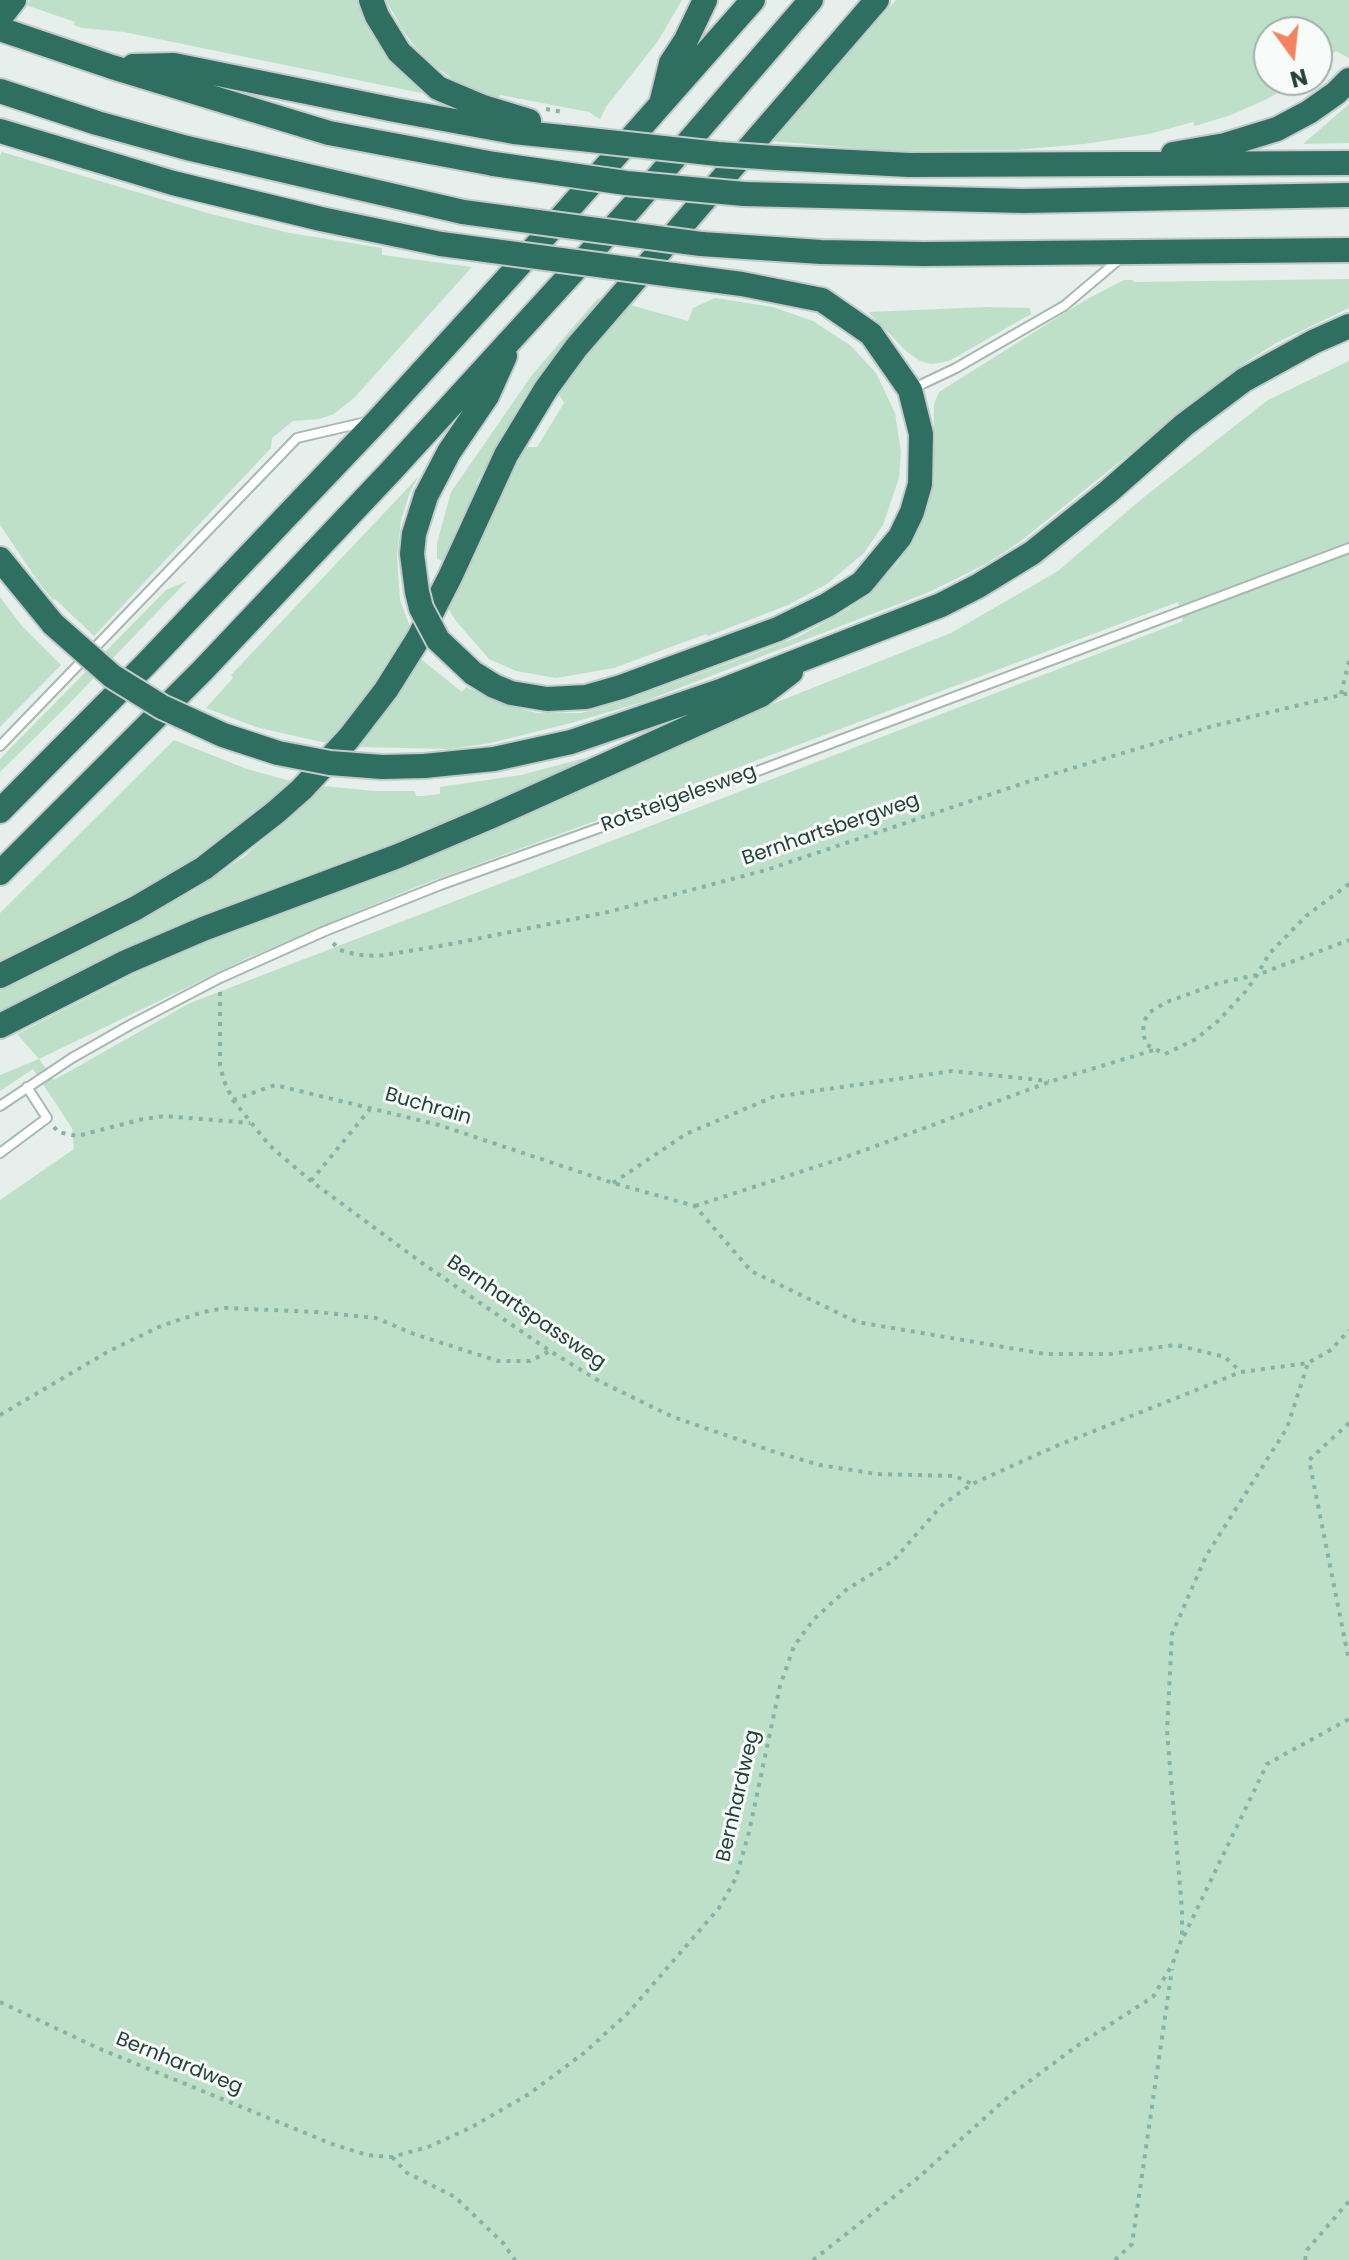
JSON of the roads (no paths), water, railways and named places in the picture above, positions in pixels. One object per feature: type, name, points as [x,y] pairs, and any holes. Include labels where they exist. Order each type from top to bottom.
[{"type":"highway","points":[[0,18],[14,0]]},
{"type":"highway","points":[[371,0],[399,52],[438,88],[516,124]]},
{"type":"highway","points":[[661,107],[671,63],[705,0]]},
{"type":"highway","points":[[0,811],[146,664],[379,419],[661,107],[753,0]]},
{"type":"highway","points":[[0,873],[248,623],[513,338],[811,0]]},
{"type":"highway","points":[[0,976],[136,908],[204,868],[285,804],[349,738],[386,690],[418,639],[506,455],[546,389],[576,348],[877,0]]},
{"type":"highway","points":[[0,29],[112,67],[329,133],[494,164],[626,183],[744,194],[1023,201],[1349,195]]},
{"type":"highway","points":[[112,67],[174,65],[516,124],[572,138],[718,154],[922,165],[1349,163]]},
{"type":"highway","points":[[1127,163],[1225,145],[1277,129],[1309,112],[1349,80]]},
{"type":"highway","points":[[2,92],[187,148],[463,212],[701,244],[821,252],[1349,250]]},
{"type":"highway","points":[[0,131],[201,191],[441,244],[742,284],[822,300],[871,334],[910,390],[921,434],[920,484],[912,512],[900,537],[862,583],[827,605],[778,629],[586,697],[529,697],[494,686],[473,673],[438,640],[421,608],[412,554],[418,518],[426,496],[449,452],[487,396],[513,338]]},
{"type":"highway","points":[[0,559],[53,624],[112,676],[162,707],[223,735],[278,753],[330,763],[424,766],[494,759],[571,742],[684,704],[941,605],[1007,569],[1064,529],[1184,425],[1233,387],[1279,359],[1349,326]]},
{"type":"highway","points":[[0,1026],[175,941],[445,836],[761,695],[812,656]]},
{"type":"lane","points":[[910,390],[956,368],[1064,306],[1128,252]]},
{"type":"lane","points":[[0,746],[297,438],[379,419]]},
{"type":"lane","name":"Rotsteigelesweg","points":[[0,1106],[84,1051],[220,978],[325,931],[443,884],[755,772],[1349,548]]},
{"type":"lane","points":[[0,1153],[47,1118],[27,1087]]}]
